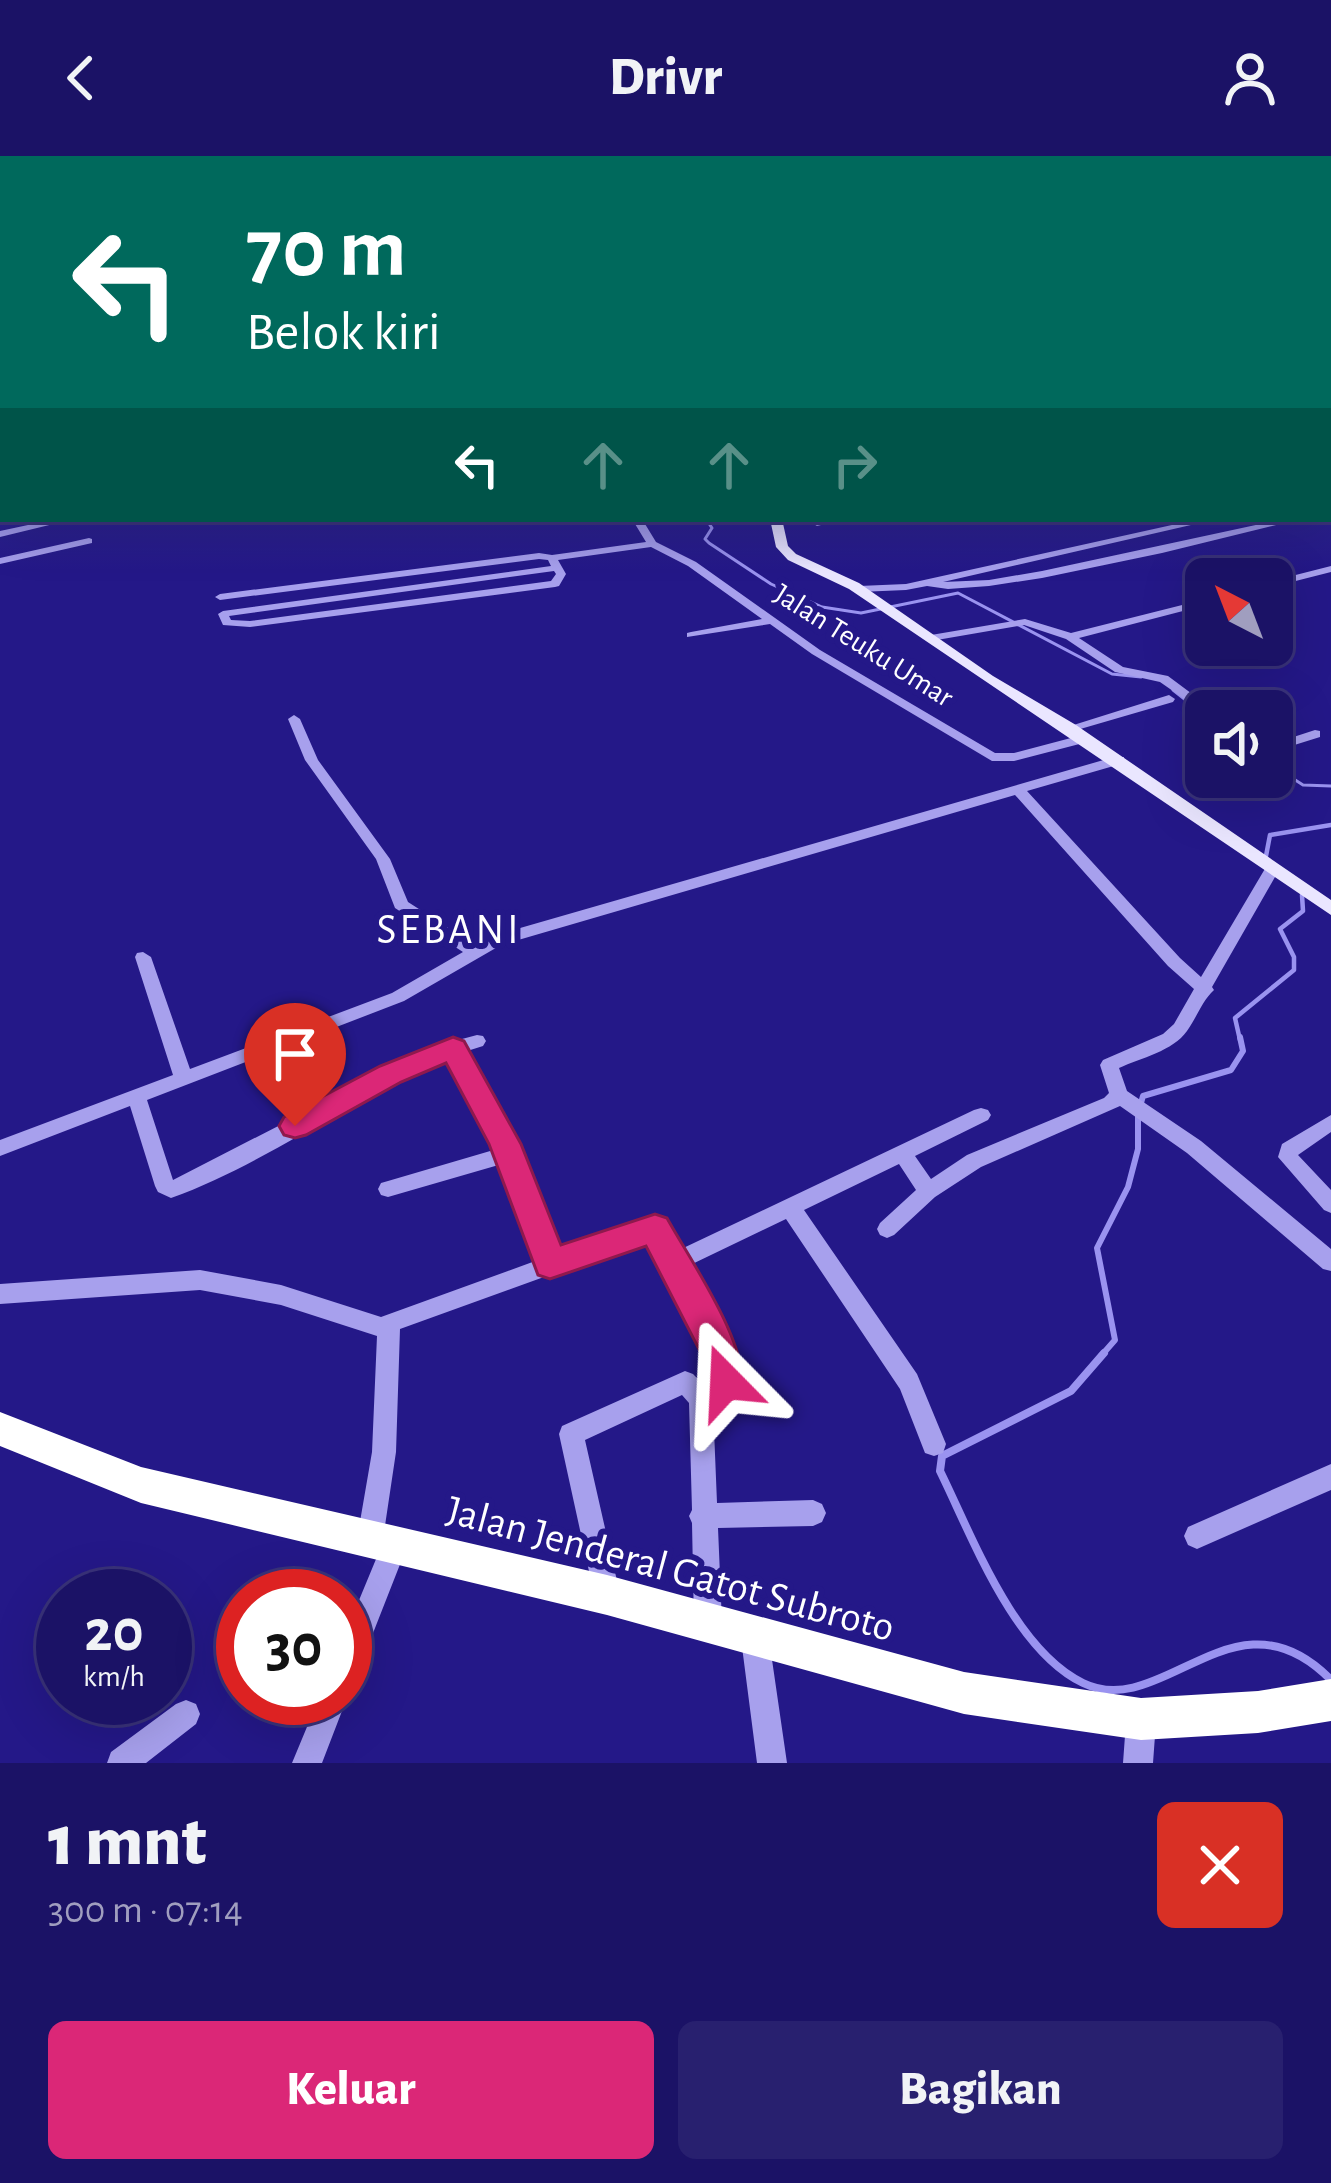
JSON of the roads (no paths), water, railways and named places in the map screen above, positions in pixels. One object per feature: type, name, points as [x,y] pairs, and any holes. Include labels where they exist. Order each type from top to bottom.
[{"type":"highway","name":"Jalan Jenderal Gatot Subroto","points":[[0,1429],[141,1484],[607,1595],[964,1693],[1141,1719],[1258,1712],[1331,1700]]},
{"type":"main road","points":[[777,522],[786,552],[859,589],[1119,760],[1331,909]]},
{"type":"street","points":[[0,535],[56,522]]},
{"type":"street","points":[[220,597],[539,556],[554,563],[560,582],[250,624],[233,624],[222,617],[236,610],[500,576],[554,563],[566,556],[652,544],[640,522]]},
{"type":"street","points":[[818,523],[824,522]]},
{"type":"street","points":[[859,589],[924,582],[1198,522]]},
{"type":"street","points":[[1235,522],[1250,529]]},
{"type":"street","points":[[924,582],[933,588],[993,585],[1282,522]]},
{"type":"street","points":[[1147,533],[1171,545]]},
{"type":"street","points":[[1123,539],[1145,550]]},
{"type":"street","points":[[0,561],[89,542]]},
{"type":"street","name":"Jalan Teuku Umar","points":[[652,544],[692,564],[770,621],[996,758],[1169,699]]},
{"type":"street","points":[[1053,554],[1071,566]]},
{"type":"street","points":[[492,562],[508,590]]},
{"type":"street","points":[[1293,579],[1331,569]]},
{"type":"street","points":[[423,571],[433,600]]},
{"type":"street","points":[[952,576],[965,584]]},
{"type":"street","points":[[347,580],[354,610]]},
{"type":"street","points":[[1070,638],[1185,608]]},
{"type":"street","points":[[691,635],[770,621]]},
{"type":"street","points":[[931,638],[1024,622],[1070,638],[1119,670],[1164,679],[1185,694]]},
{"type":"street","points":[[294,719],[312,760],[383,859],[401,905],[472,951]]},
{"type":"street","points":[[1293,741],[1315,734]]},
{"type":"street","points":[[0,1148],[398,997],[472,951],[1119,760]]},
{"type":"street","points":[[1018,790],[1205,990]]},
{"type":"street","points":[[1271,870],[1205,990],[1169,1039],[1109,1065],[1131,1102],[1331,1262]]},
{"type":"street","points":[[143,957],[184,1076]]},
{"type":"street","points":[[136,1095],[165,1186],[171,1190],[270,1142],[370,1084],[477,1041]]},
{"type":"street","points":[[453,1048],[509,1154],[550,1264]]},
{"type":"street","points":[[887,1229],[928,1191],[974,1161],[1105,1107],[1131,1102]]},
{"type":"street","points":[[674,1263],[981,1114]]},
{"type":"street","points":[[1331,1122],[1289,1150],[1288,1157],[1331,1204]]},
{"type":"street","points":[[388,1190],[509,1154]]},
{"type":"street","points":[[903,1154],[928,1191]]},
{"type":"street","points":[[790,1207],[893,1356],[925,1412],[934,1444]]},
{"type":"street","points":[[372,1578],[383,1541],[386,1329],[395,1319],[651,1228],[657,1230],[725,1366],[722,1386],[701,1399]]},
{"type":"street","points":[[0,1294],[200,1280],[281,1295],[386,1329]]},
{"type":"street","points":[[607,1595],[572,1434],[685,1382],[701,1399],[708,1624]]},
{"type":"street","points":[[1198,1536],[1331,1477]]},
{"type":"street","points":[[702,1516],[813,1514]]},
{"type":"street","points":[[754,1638],[772,1763]]},
{"type":"street","points":[[1138,1763],[1141,1719]]},
{"type":"street","points":[[122,1763],[171,1725]]},
{"type":"street","points":[[307,1763],[322,1725]]},
{"type":"waterway","points":[[708,522],[712,528],[705,539],[709,543],[771,584],[822,607],[861,613],[958,593],[1112,674],[1141,677]]},
{"type":"waterway","points":[[1173,690],[1185,699]]},
{"type":"waterway","points":[[1293,779],[1303,785],[1331,786]]},
{"type":"waterway","points":[[1266,856],[1270,835],[1331,825]]},
{"type":"waterway","points":[[1240,1040],[1235,1018],[1294,970],[1294,957],[1280,929],[1303,911],[1302,895]]},
{"type":"waterway","points":[[1141,1103],[1143,1096],[1231,1070],[1243,1051],[1240,1037]]},
{"type":"waterway","points":[[1101,1356],[1115,1340],[1097,1248],[1128,1187],[1138,1149],[1138,1114]]},
{"type":"waterway","points":[[1104,1353],[1071,1391],[942,1456],[940,1471],[1016,1619],[1058,1667],[1083,1683],[1113,1690],[1142,1685],[1231,1648],[1263,1645],[1296,1654],[1331,1680]]},
{"type":"district","name":"SEBANI","points":[[449,928]]}]
